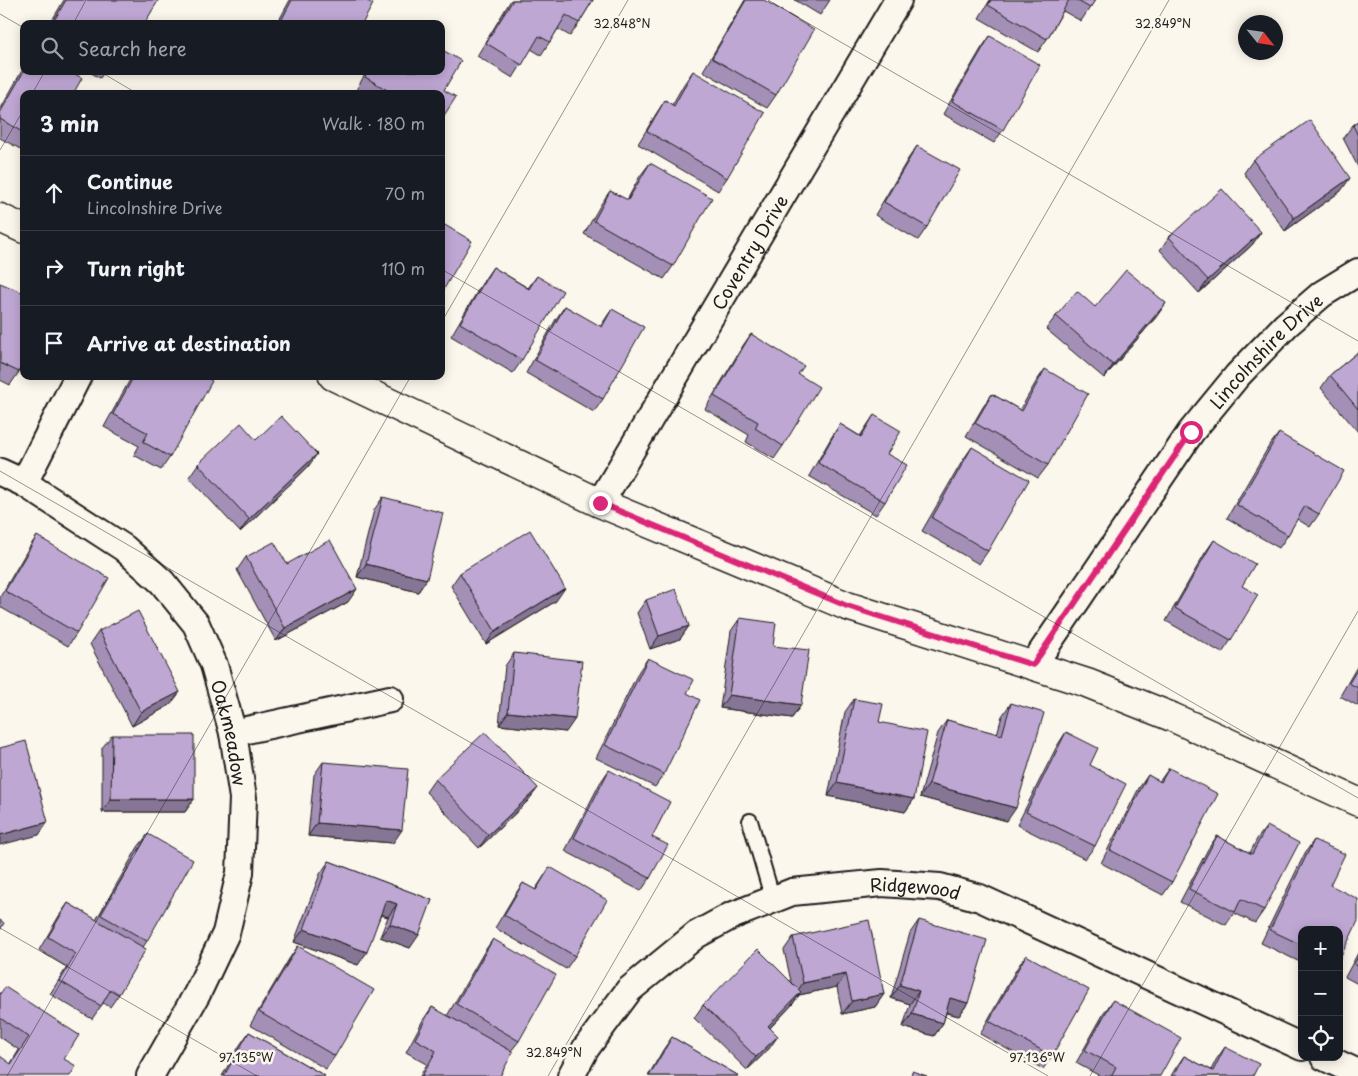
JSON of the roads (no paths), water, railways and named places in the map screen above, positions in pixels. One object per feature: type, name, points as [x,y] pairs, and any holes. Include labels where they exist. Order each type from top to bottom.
[{"type":"street","name":"Coventry Drive","points":[[600,503],[898,0]]},
{"type":"street","points":[[0,218],[20,227]]},
{"type":"street","name":"Lincolnshire Drive","points":[[1033,665],[1191,432],[1237,376],[1286,326],[1322,294],[1358,272]]},
{"type":"street","points":[[24,483],[76,380]]},
{"type":"street","points":[[342,380],[600,503],[847,606],[1087,683],[1172,717],[1358,802]]},
{"type":"street","name":"Oakmeadow","points":[[0,472],[24,483],[124,548],[162,582],[196,624],[214,665],[233,733],[243,798],[240,873],[226,933],[197,994],[150,1076]]},
{"type":"street","points":[[233,733],[390,699]]},
{"type":"street","name":"Ridgewood","points":[[571,1076],[586,1048],[629,990],[696,935],[731,916],[792,892],[882,883],[940,887],[980,898],[1298,1045]]},
{"type":"street","points":[[1332,1061],[1358,1073]]},
{"type":"lane","points":[[750,821],[773,900]]}]
